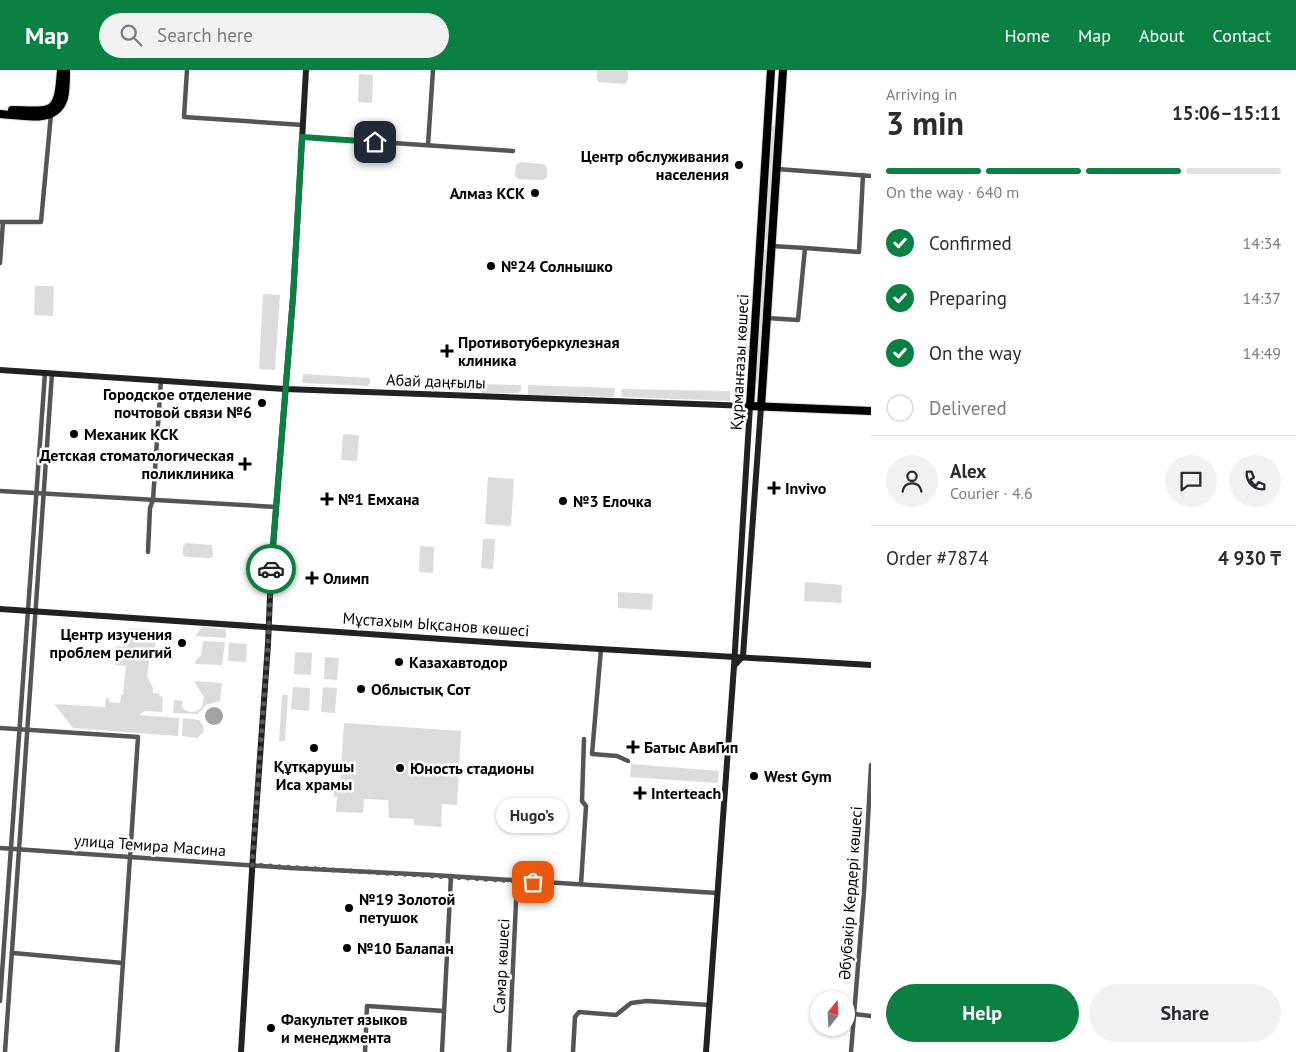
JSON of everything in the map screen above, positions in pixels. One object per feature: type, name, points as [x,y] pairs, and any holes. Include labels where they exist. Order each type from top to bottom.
[{"type":"main road","points":[[51,111],[59,96],[61,70]]},
{"type":"main road","points":[[0,114],[45,116],[60,106],[64,97],[66,70]]},
{"type":"main road","name":"Құрманғазы көшесі","points":[[750,406],[771,70]]},
{"type":"main road","name":"Құрманғазы көшесі","points":[[761,407],[783,70]]},
{"type":"main road","points":[[0,109],[51,111]]},
{"type":"main road","points":[[768,122],[780,123]]},
{"type":"main road","points":[[760,245],[772,246]]},
{"type":"main road","name":"Абай даңғылы","points":[[750,406],[871,411]]},
{"type":"street","points":[[187,70],[184,117],[303,125]]},
{"type":"street","points":[[241,1052],[276,507],[293,297],[306,70]]},
{"type":"street","points":[[428,146],[433,70]]},
{"type":"street","points":[[0,263],[1,222],[41,222],[51,111]]},
{"type":"street","points":[[302,137],[513,151]]},
{"type":"street","points":[[777,169],[871,176]]},
{"type":"street","points":[[772,246],[859,252],[863,175]]},
{"type":"street","points":[[767,318],[798,320],[805,248]]},
{"type":"street","name":"Абай даңғылы","points":[[0,370],[286,389],[750,406]]},
{"type":"street","points":[[5,1052],[13,953],[26,730],[36,493],[48,373]]},
{"type":"street","points":[[0,1001],[19,730],[43,493],[48,373]]},
{"type":"street","points":[[148,552],[161,380]]},
{"type":"street","name":"Құрманғазы көшесі","points":[[706,1052],[734,666],[750,406]]},
{"type":"street","points":[[734,666],[743,656],[761,407]]},
{"type":"street","points":[[0,491],[276,507]]},
{"type":"street","name":"Мұстахым Ықсанов көшесі","points":[[0,609],[871,665]]},
{"type":"street","points":[[601,649],[592,754],[616,756],[628,762]]},
{"type":"street","points":[[0,728],[138,737],[117,1052]]},
{"type":"street","points":[[581,884],[586,806],[582,801],[584,739]]},
{"type":"street","name":"Әбубәкір Кердері көшесі","points":[[855,1000],[871,765]]},
{"type":"street","name":"улица Темира Масина","points":[[0,848],[298,869],[451,876],[717,893]]},
{"type":"street","points":[[442,1052],[451,876]]},
{"type":"street","name":"Самар көшесі","points":[[508,1052],[517,881]]},
{"type":"street","points":[[13,953],[123,963]]},
{"type":"street","points":[[573,1052],[575,1017],[579,1012],[616,1015],[631,1003],[647,1001],[709,1005]]},
{"type":"street","points":[[364,1052],[367,1006],[444,1011]]},
{"type":"street","points":[[855,1014],[871,1016]]},
{"type":"street","name":"Әбубәкір Кердері көшесі","points":[[851,1052],[852,1036]]},
{"type":"shaded area","points":[[597,70],[628,70],[628,81],[625,84],[599,82]]},
{"type":"shaded area","points":[[359,74],[373,75],[372,103],[358,102]]},
{"type":"shaded area","points":[[772,126],[776,126],[768,240],[764,240]]},
{"type":"shaded area","points":[[520,162],[544,164],[547,168],[547,177],[543,180],[518,179],[515,176],[516,165]]},
{"type":"shaded area","points":[[764,250],[768,250],[759,381],[755,381]]},
{"type":"shaded area","points":[[35,286],[54,286],[53,316],[34,315]]},
{"type":"shaded area","points":[[263,294],[280,295],[275,370],[259,369]]},
{"type":"shaded area","points":[[303,374],[370,378],[370,384],[367,386],[302,383]]},
{"type":"shaded area","points":[[425,381],[476,383],[475,391],[429,389]]},
{"type":"shaded area","points":[[482,384],[521,385],[521,390],[518,393],[481,393]]},
{"type":"shaded area","points":[[528,385],[615,388],[614,397],[528,395]]},
{"type":"shaded area","points":[[621,389],[730,391],[730,401],[622,397]]},
{"type":"shaded area","points":[[343,434],[359,435],[357,461],[341,460]]},
{"type":"shaded area","points":[[488,477],[514,479],[511,526],[485,524]]},
{"type":"shaded area","points":[[483,539],[495,539],[493,569],[481,568]]},
{"type":"shaded area","points":[[186,543],[212,545],[213,556],[211,558],[185,557],[183,555],[183,546]]},
{"type":"shaded area","points":[[420,546],[434,547],[433,573],[419,572]]},
{"type":"shaded area","points":[[805,582],[842,585],[841,603],[804,601]]},
{"type":"shaded area","points":[[618,592],[653,594],[652,610],[618,608]]},
{"type":"shaded area","points":[[202,627],[226,629],[226,638],[195,636]]},
{"type":"shaded area","points":[[129,628],[157,630],[155,649],[150,656],[147,676],[153,688],[153,693],[157,693],[163,698],[162,712],[145,711],[139,715],[179,718],[178,736],[73,728],[54,704],[105,707],[106,698],[109,698],[109,702],[120,703],[121,695],[123,695],[126,666],[115,665],[116,646],[127,647]]},
{"type":"shaded area","points":[[203,641],[225,642],[222,665],[195,664],[195,661],[201,655]]},
{"type":"shaded area","points":[[229,643],[247,644],[246,662],[228,661]]},
{"type":"shaded area","points":[[295,652],[312,653],[311,675],[294,674]]},
{"type":"shaded area","points":[[325,657],[339,658],[337,680],[324,679]]},
{"type":"shaded area","points":[[194,681],[222,683],[220,701],[206,705],[198,714],[173,713],[174,700],[183,701],[182,707],[189,712],[197,711],[202,707],[204,697]]},
{"type":"shaded area","points":[[293,687],[310,688],[309,711],[291,709]]},
{"type":"shaded area","points":[[323,687],[337,688],[335,713],[321,712]]},
{"type":"shaded area","points":[[282,695],[288,695],[285,741],[279,741]]},
{"type":"shaded area","points":[[214,707],[220,710],[223,716],[220,722],[214,725],[208,722],[205,716],[208,710]]},
{"type":"shaded area","points":[[183,718],[199,720],[204,727],[203,733],[197,738],[182,736]]},
{"type":"shaded area","points":[[344,723],[461,731],[457,805],[442,804],[441,827],[414,825],[414,819],[389,818],[388,800],[364,799],[363,813],[336,812],[337,797],[334,797],[334,783],[340,783]]},
{"type":"shaded area","points":[[631,764],[719,771],[718,783],[630,777]]},
{"type":"way so far","points":[[271,569],[268,644],[252,865],[533,882]]},
{"type":"place","name":"Центр обслуживания наcеления","points":[[739,165]]},
{"type":"place","name":"Алмаз КСК","points":[[535,193]]},
{"type":"place","name":"№24 Солнышко","points":[[491,266]]},
{"type":"place","name":"Противотуберкулезная клиника","points":[[447,351]]},
{"type":"place","name":"Городское отделение почтовой связи №6","points":[[262,403]]},
{"type":"place","name":"Механик КСК","points":[[74,434]]},
{"type":"place","name":"Детская стоматологическая поликлиника","points":[[245,464]]},
{"type":"place","name":"Invivo","points":[[774,488]]},
{"type":"place","name":"№1 Емхана","points":[[327,499]]},
{"type":"place","name":"№3 Елочка","points":[[563,501]]},
{"type":"place","name":"Олимп","points":[[312,578]]},
{"type":"place","name":"Центр изучения проблем религий","points":[[182,643]]},
{"type":"place","name":"Казахавтодор","points":[[399,662]]},
{"type":"place","name":"Облыстық Сот","points":[[361,689]]},
{"type":"place","name":"Батыс АвиГип","points":[[633,747]]},
{"type":"place","name":"Құтқарушы Иса храмы","points":[[314,748]]},
{"type":"place","name":"Юность стадионы","points":[[400,768]]},
{"type":"place","name":"West Gym","points":[[754,776]]},
{"type":"place","name":"Interteach","points":[[640,793]]},
{"type":"place","name":"Hugo's","points":[[533,882]]},
{"type":"place","name":"№19 Золотой петушок","points":[[349,908]]},
{"type":"place","name":"№10 Балапан","points":[[347,948]]},
{"type":"place","name":"Факультет языков и менеджмента","points":[[271,1028]]},
{"type":"route","points":[[271,569],[293,297],[302,137],[375,142]]}]
